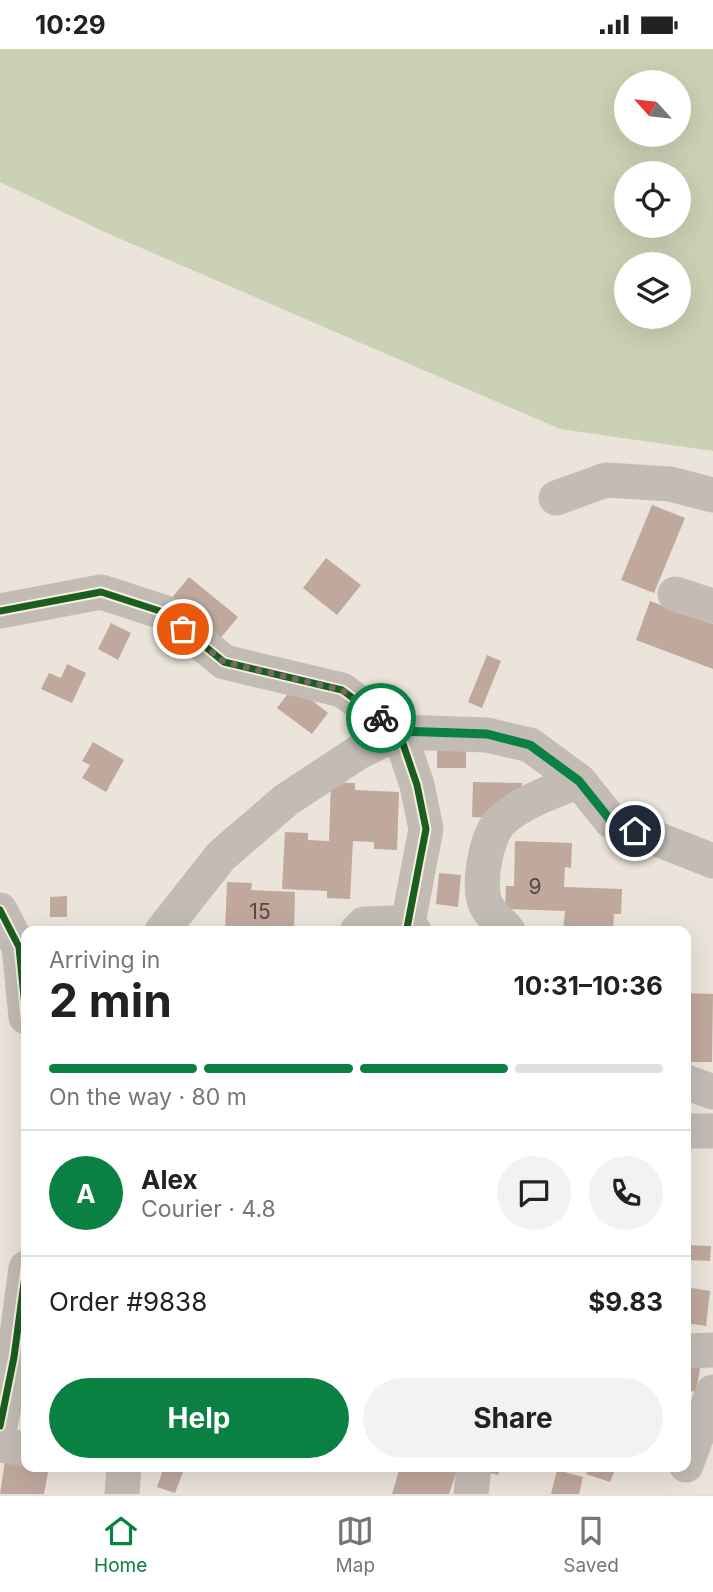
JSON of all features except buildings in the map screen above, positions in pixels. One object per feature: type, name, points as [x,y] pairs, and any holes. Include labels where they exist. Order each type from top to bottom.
[{"type":"street","points":[[556,498],[606,479],[670,484],[713,495]]},
{"type":"street","points":[[0,611],[101,592],[163,612],[224,662],[342,690],[399,731],[417,785],[426,829],[410,926]]},
{"type":"street","points":[[675,594],[713,606]]},
{"type":"street","points":[[166,926],[221,856],[286,800],[359,752],[399,731],[487,734],[530,745],[579,781],[611,821],[713,861]]},
{"type":"street","points":[[504,926],[485,905],[483,870],[488,840],[499,822],[523,804],[579,781]]},
{"type":"street","points":[[0,910],[19,947],[21,967]]},
{"type":"street","points":[[362,926],[390,923],[400,926]]},
{"type":"street","points":[[691,1084],[713,1092]]},
{"type":"street","points":[[691,1131],[713,1131]]},
{"type":"street","points":[[0,1426],[21,1305]]},
{"type":"street","points":[[691,1351],[713,1350]]},
{"type":"street","points":[[691,1452],[713,1392]]},
{"type":"street","points":[[0,1445],[21,1447]]},
{"type":"street","points":[[122,1494],[124,1472]]},
{"type":"street","points":[[471,1494],[473,1472]]},
{"type":"street","points":[[676,1494],[684,1472]]},
{"type":"green space","points":[[0,49],[713,49],[713,451],[560,429],[109,234],[0,182]]},
{"type":"cycle path","points":[[0,611],[101,592],[163,612],[224,662],[342,690],[399,732],[417,785],[426,829],[407,926]]},
{"type":"cycle path","points":[[0,910],[19,947],[21,967]]},
{"type":"cycle path","points":[[0,1426],[21,1305]]},
{"type":"way so far","points":[[183,629],[224,662],[342,690],[381,718]]},
{"type":"route","points":[[381,718],[399,731],[487,734],[530,745],[579,781],[611,821],[635,831]]}]
